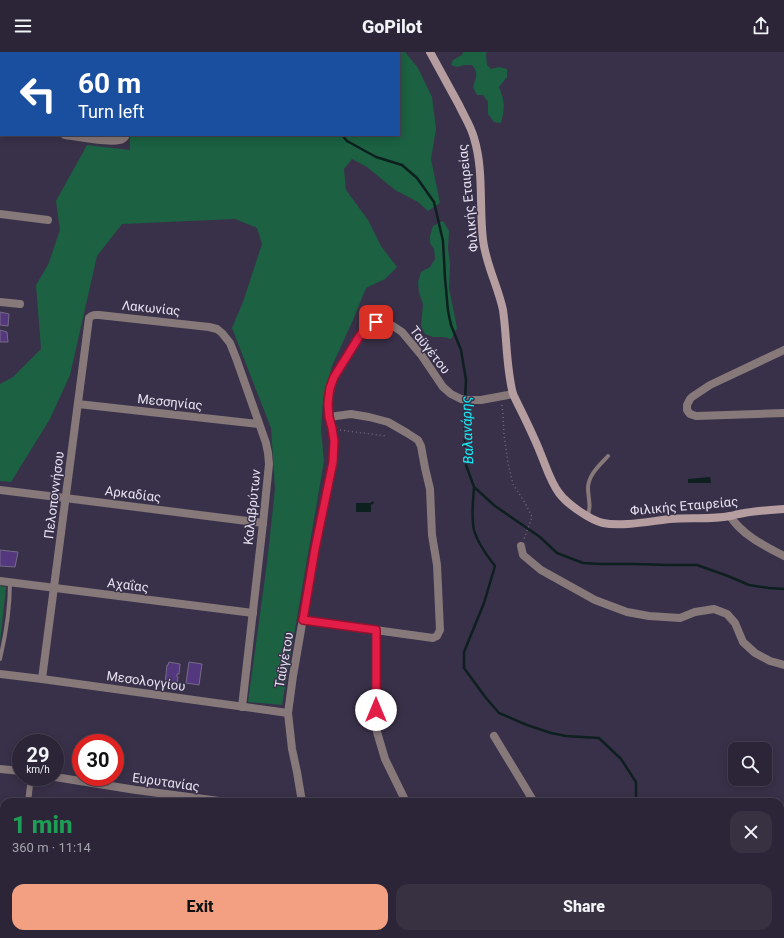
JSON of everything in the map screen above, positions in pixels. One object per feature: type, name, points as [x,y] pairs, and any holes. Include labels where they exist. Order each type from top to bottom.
[{"type":"main road","name":"Φιλικής Εταιρείας","points":[[430,52],[469,124],[475,139],[479,164],[483,241],[488,263],[503,311],[509,379],[513,394],[559,494],[587,516],[604,524],[634,523],[682,518],[706,518],[784,509]]},
{"type":"street","points":[[74,136],[111,141],[120,140],[125,136]]},
{"type":"street","points":[[0,214],[48,220]]},
{"type":"street","points":[[0,302],[20,304]]},
{"type":"street","name":"Λακωνίας","points":[[91,316],[95,314],[209,327]]},
{"type":"street","name":"Πελοποννήσου","points":[[42,679],[88,321],[91,316]]},
{"type":"street","name":"Ταϋγέτου","points":[[301,798],[292,749],[288,713],[315,549],[333,462],[334,441],[329,417],[329,395],[334,377],[366,327],[376,322],[393,326],[402,332],[422,356],[443,387],[451,394],[461,399],[473,400],[488,399],[513,394]]},
{"type":"street","name":"Καλαβρύτων","points":[[209,327],[222,333],[230,343],[266,443],[269,464],[242,707]]},
{"type":"street","points":[[784,350],[710,385],[692,397],[686,405],[690,414],[696,416],[784,413]]},
{"type":"street","name":"Μεσσηνίας","points":[[78,404],[259,424]]},
{"type":"street","points":[[303,620],[433,638],[439,633],[440,615],[438,565],[432,535],[430,489],[421,446],[418,440],[388,422],[369,417],[351,414],[329,417]]},
{"type":"street","name":"Αρκαδίας","points":[[0,490],[263,523]]},
{"type":"street","points":[[730,516],[743,532],[784,556]]},
{"type":"street","points":[[521,546],[524,555],[541,570],[595,600],[627,612],[649,616],[680,618],[695,612],[714,609],[728,614],[735,623],[743,642],[755,653],[770,661],[784,665]]},
{"type":"street","name":"Αχαΐας","points":[[0,581],[253,613]]},
{"type":"street","points":[[376,630],[377,732],[385,759],[404,798]]},
{"type":"street","name":"Μεσολογγίου","points":[[0,674],[288,713]]},
{"type":"street","points":[[494,736],[532,798]]},
{"type":"street","points":[[0,769],[12,770]]},
{"type":"street","name":"Ευρυτανίας","points":[[64,778],[197,798]]},
{"type":"street","points":[[28,798],[30,786]]},
{"type":"lane","points":[[587,516],[590,510],[588,488],[589,480],[608,456]]},
{"type":"lane","points":[[0,659],[10,597],[10,582]]},
{"type":"path","points":[[501,397],[505,442],[513,484],[532,517],[528,531],[521,546]]},
{"type":"path","points":[[332,428],[386,436]]},
{"type":"green space","points":[[400,52],[405,52],[418,68],[432,97],[436,129],[431,159],[440,203],[428,211],[418,202],[395,190],[367,167],[352,159],[344,169],[346,190],[368,220],[381,246],[397,267],[385,279],[366,288],[332,366],[323,399],[321,430],[324,461],[282,705],[248,702],[267,563],[275,489],[271,428],[232,328],[243,302],[262,244],[257,228],[235,219],[122,224],[97,256],[70,375],[50,419],[11,482],[0,481],[0,384],[13,377],[41,349],[36,285],[48,265],[60,230],[56,201],[87,145],[130,150],[130,136],[400,136]]},
{"type":"green space","points":[[463,52],[487,52],[487,65],[491,69],[499,67],[507,69],[507,77],[499,87],[504,105],[501,123],[494,122],[488,114],[488,102],[483,95],[477,95],[473,87],[476,73],[472,65],[457,67],[451,65],[453,60],[462,55]]},
{"type":"green space","points":[[443,221],[449,231],[449,288],[457,328],[451,339],[444,337],[433,337],[425,334],[421,326],[423,304],[419,293],[418,282],[421,272],[430,267],[435,259],[434,249],[430,243],[430,236],[433,226]]},
{"type":"green space","points":[[0,586],[6,587],[0,643]]},
{"type":"shaded area","points":[[710,477],[711,483],[688,483],[688,479]]},
{"type":"shaded area","points":[[373,501],[374,503],[371,505],[371,512],[356,512],[356,503],[370,503]]},
{"type":"building","points":[[0,312],[9,314],[8,326],[0,325]]},
{"type":"building","points":[[0,330],[7,332],[8,342],[0,342]]},
{"type":"building","points":[[0,550],[18,552],[15,567],[0,566]]},
{"type":"building","points":[[169,662],[180,664],[179,674],[177,674],[177,684],[165,684],[167,665]]},
{"type":"building","points":[[189,662],[202,664],[199,685],[186,683]]},
{"type":"waterway","name":"Βαλανάρης","points":[[343,136],[347,141],[376,157],[402,165],[417,178],[434,202],[443,241],[448,311],[451,325],[461,350],[466,380],[464,422],[466,465],[474,487],[495,506],[540,537],[557,553],[583,563],[697,565],[749,585],[784,589]]},
{"type":"waterway","points":[[474,488],[472,514],[475,534],[486,554],[495,566],[484,603],[464,652],[464,668],[499,713],[551,733],[566,736],[599,738],[621,759],[636,782],[636,798]]},
{"type":"route","points":[[376,322],[366,327],[359,337],[334,377],[330,388],[328,404],[334,441],[333,462],[315,549],[303,620],[376,630],[376,710]]}]
